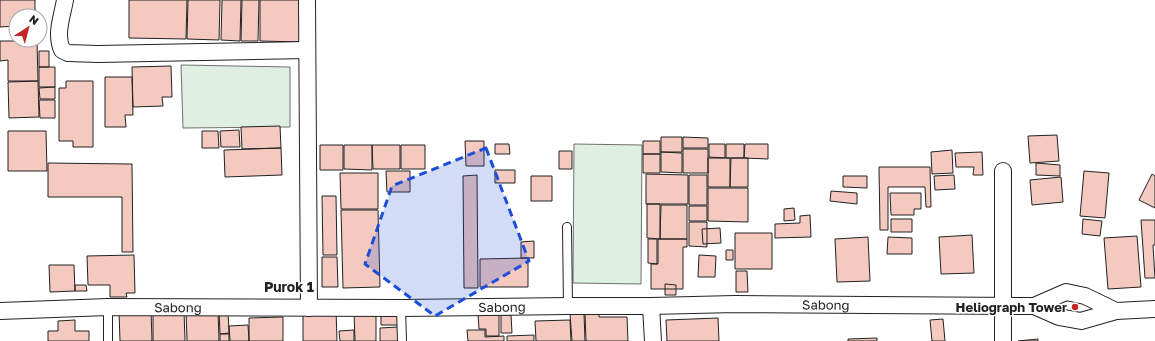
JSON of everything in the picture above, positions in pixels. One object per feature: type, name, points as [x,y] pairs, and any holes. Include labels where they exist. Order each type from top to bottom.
[{"type":"street","points":[[65,0],[59,31],[59,42],[62,50],[68,53],[98,54],[306,50]]},
{"type":"street","points":[[307,0],[306,50],[309,308]]},
{"type":"street","points":[[1003,171],[1003,341]]},
{"type":"street","points":[[1034,306],[1066,292],[1085,296],[1116,310]]},
{"type":"street","name":"Sabong","points":[[0,311],[108,307],[401,308],[735,304],[1034,306]]},
{"type":"street","points":[[651,306],[653,341]]},
{"type":"street","points":[[1034,306],[1059,317],[1081,321],[1116,310],[1155,309]]},
{"type":"lane","points":[[567,227],[568,306]]},
{"type":"lane","points":[[108,307],[108,341]]},
{"type":"lane","points":[[401,308],[402,341]]},
{"type":"highlighted area","points":[[486,148],[529,261],[435,316],[365,264],[392,186]]},
{"type":"green space","points":[[181,65],[290,67],[290,127],[183,128]]},
{"type":"green space","points":[[574,144],[642,145],[641,284],[573,283]]},
{"type":"building","points":[[0,0],[35,0],[35,8],[8,8],[8,26],[0,27]]},
{"type":"building","points":[[129,0],[187,0],[186,39],[129,38]]},
{"type":"building","points":[[188,0],[220,0],[219,40],[187,39]]},
{"type":"building","points":[[222,0],[241,0],[240,41],[221,40]]},
{"type":"building","points":[[242,0],[259,0],[258,41],[241,41]]},
{"type":"building","points":[[260,0],[301,0],[301,42],[260,41]]},
{"type":"building","points":[[0,41],[8,41],[8,48],[37,48],[38,81],[8,81],[8,60],[0,61]]},
{"type":"building","points":[[39,51],[49,51],[49,67],[39,67]]},
{"type":"building","points":[[171,66],[172,97],[162,97],[163,106],[133,107],[132,67]]},
{"type":"building","points":[[39,67],[55,67],[55,87],[39,87]]},
{"type":"building","points":[[105,77],[132,77],[133,115],[125,115],[126,127],[105,127]]},
{"type":"building","points":[[38,81],[39,117],[9,118],[8,82]]},
{"type":"building","points":[[66,81],[93,81],[93,147],[73,147],[73,141],[59,141],[59,88],[66,88]]},
{"type":"building","points":[[55,87],[55,99],[40,99],[39,88]]},
{"type":"building","points":[[39,100],[55,100],[55,118],[40,118]]},
{"type":"building","points":[[280,126],[281,148],[242,149],[241,127]]},
{"type":"building","points":[[239,130],[240,147],[221,147],[220,131]]},
{"type":"building","points":[[8,131],[46,131],[47,171],[8,171]]},
{"type":"building","points":[[202,131],[218,131],[219,148],[202,148]]},
{"type":"building","points":[[1057,135],[1059,161],[1030,163],[1028,136]]},
{"type":"building","points":[[661,137],[682,137],[682,152],[661,152]]},
{"type":"building","points":[[683,137],[708,138],[708,148],[683,148]]},
{"type":"building","points":[[465,141],[484,141],[484,166],[466,166]]},
{"type":"building","points":[[643,141],[660,141],[660,154],[643,154]]},
{"type":"building","points":[[495,144],[509,144],[510,154],[495,154]]},
{"type":"building","points":[[709,144],[725,144],[725,158],[709,157]]},
{"type":"building","points":[[726,144],[744,144],[744,158],[726,158]]},
{"type":"building","points":[[745,144],[768,144],[768,159],[744,158]]},
{"type":"building","points":[[320,145],[343,145],[343,170],[320,170]]},
{"type":"building","points":[[344,145],[372,145],[372,170],[344,169]]},
{"type":"building","points":[[372,145],[400,145],[400,169],[373,169]]},
{"type":"building","points":[[401,145],[425,145],[425,169],[401,169]]},
{"type":"building","points":[[281,148],[282,175],[225,177],[224,150]]},
{"type":"building","points":[[683,149],[708,149],[708,173],[683,173]]},
{"type":"building","points":[[952,150],[953,173],[932,174],[931,152]]},
{"type":"building","points":[[559,151],[572,151],[572,169],[559,169]]},
{"type":"building","points":[[661,152],[682,153],[682,173],[661,172]]},
{"type":"building","points":[[982,152],[983,175],[973,175],[974,167],[956,167],[955,153]]},
{"type":"building","points":[[643,154],[660,154],[660,173],[643,173]]},
{"type":"building","points":[[708,158],[730,158],[730,187],[708,187]]},
{"type":"building","points":[[731,158],[748,158],[748,187],[730,187]]},
{"type":"building","points":[[48,163],[132,164],[133,252],[122,252],[122,197],[48,197]]},
{"type":"building","points":[[1036,163],[1060,165],[1060,176],[1036,175]]},
{"type":"building","points":[[879,167],[930,167],[931,207],[926,207],[925,187],[888,187],[888,230],[880,230]]},
{"type":"building","points":[[495,170],[515,170],[515,183],[495,183]]},
{"type":"building","points":[[386,171],[410,171],[410,192],[387,192]]},
{"type":"building","points":[[1084,171],[1109,173],[1105,218],[1080,216]]},
{"type":"building","points":[[340,173],[378,173],[378,209],[341,209]]},
{"type":"building","points":[[646,174],[688,175],[688,204],[646,204]]},
{"type":"building","points":[[1152,174],[1155,176],[1155,208],[1139,200]]},
{"type":"building","points":[[477,175],[478,288],[464,288],[463,176]]},
{"type":"building","points":[[689,175],[707,175],[707,205],[689,205]]},
{"type":"building","points":[[954,175],[955,189],[935,190],[934,176]]},
{"type":"building","points":[[531,176],[552,176],[552,201],[531,201]]},
{"type":"building","points":[[843,176],[867,176],[867,188],[843,187]]},
{"type":"building","points":[[1061,177],[1063,202],[1032,205],[1030,180]]},
{"type":"building","points":[[708,188],[748,188],[748,222],[708,221]]},
{"type":"building","points":[[831,191],[857,193],[857,204],[830,201]]},
{"type":"building","points":[[890,193],[921,193],[921,209],[914,209],[914,215],[891,215]]},
{"type":"building","points":[[322,196],[336,196],[337,255],[323,255]]},
{"type":"building","points":[[647,204],[660,204],[660,239],[647,238]]},
{"type":"building","points":[[661,205],[687,205],[687,239],[660,239]]},
{"type":"building","points":[[689,206],[707,206],[707,221],[689,221]]},
{"type":"building","points":[[794,208],[795,220],[784,221],[784,209]]},
{"type":"building","points":[[341,210],[378,210],[380,287],[343,288]]},
{"type":"building","points":[[810,215],[811,237],[775,238],[775,224],[800,223],[800,216]]},
{"type":"building","points":[[891,219],[912,219],[912,232],[891,232]]},
{"type":"building","points":[[1083,219],[1102,221],[1100,236],[1082,234]]},
{"type":"building","points":[[1141,220],[1155,220],[1155,245],[1153,245],[1155,278],[1145,278]]},
{"type":"building","points":[[689,222],[707,222],[707,247],[689,246]]},
{"type":"building","points":[[720,228],[721,243],[703,244],[702,229]]},
{"type":"building","points":[[735,233],[772,233],[772,269],[735,269]]},
{"type":"building","points":[[972,235],[974,273],[941,274],[939,237]]},
{"type":"building","points":[[1137,236],[1141,287],[1108,289],[1104,238]]},
{"type":"building","points":[[868,237],[870,281],[837,282],[835,239]]},
{"type":"building","points":[[888,237],[912,238],[912,254],[887,254]]},
{"type":"building","points":[[648,239],[657,239],[657,264],[648,263]]},
{"type":"building","points":[[658,239],[687,239],[687,247],[683,247],[683,289],[651,289],[651,264],[658,264]]},
{"type":"building","points":[[534,241],[534,258],[521,258],[521,242]]},
{"type":"building","points":[[726,250],[733,250],[733,260],[726,260]]},
{"type":"building","points":[[134,255],[135,293],[126,293],[127,297],[110,297],[110,285],[88,285],[87,256]]},
{"type":"building","points":[[699,255],[716,256],[715,277],[698,277]]},
{"type":"building","points":[[322,257],[337,257],[338,287],[322,287]]},
{"type":"building","points":[[528,258],[528,287],[480,287],[480,259]]},
{"type":"building","points":[[49,265],[74,265],[75,291],[50,292]]},
{"type":"building","points":[[736,271],[747,271],[748,292],[736,292]]},
{"type":"building","points":[[665,284],[676,285],[676,295],[665,295]]},
{"type":"building","points":[[75,285],[86,285],[87,291],[75,291]]},
{"type":"building","points":[[228,309],[229,333],[220,334],[219,310]]},
{"type":"building","points":[[336,309],[337,341],[303,341],[303,310]]},
{"type":"building","points":[[151,310],[152,341],[120,341],[119,311]]},
{"type":"building","points":[[153,310],[184,310],[185,341],[153,341]]},
{"type":"building","points":[[186,310],[218,310],[219,341],[187,341]]},
{"type":"building","points":[[376,312],[376,341],[355,341],[354,313]]},
{"type":"building","points":[[398,312],[398,325],[381,325],[381,313]]},
{"type":"building","points":[[584,313],[585,341],[572,341],[570,314]]},
{"type":"building","points":[[585,313],[599,313],[599,317],[627,317],[628,341],[586,341]]},
{"type":"building","points":[[478,315],[499,315],[499,336],[486,336],[486,329],[479,329]]},
{"type":"building","points":[[501,315],[511,315],[512,333],[501,333]]},
{"type":"building","points":[[283,317],[283,341],[249,341],[249,318]]},
{"type":"building","points":[[718,318],[719,341],[667,341],[666,320]]},
{"type":"building","points":[[943,319],[945,341],[932,341],[930,320]]},
{"type":"building","points":[[75,320],[75,331],[89,331],[89,341],[48,341],[48,331],[58,331],[58,321]]},
{"type":"building","points":[[570,320],[571,341],[536,341],[535,321]]},
{"type":"building","points":[[248,325],[249,341],[230,341],[229,326]]},
{"type":"building","points":[[398,327],[399,341],[380,341],[380,328]]},
{"type":"building","points":[[354,330],[354,341],[340,341],[339,331]]},
{"type":"building","points":[[467,330],[485,330],[485,337],[504,336],[504,341],[468,341]]},
{"type":"building","points":[[220,334],[229,334],[229,341],[220,341]]},
{"type":"building","points":[[534,335],[534,341],[507,341],[507,336]]},
{"type":"building","points":[[877,338],[877,341],[848,341],[848,339]]},
{"type":"building","points":[[1038,339],[1038,341],[1018,341]]},
{"type":"place","name":"Heliograph Tower","points":[[1075,307]]},
{"type":"district","name":"Purok 1","points":[[289,287]]}]
